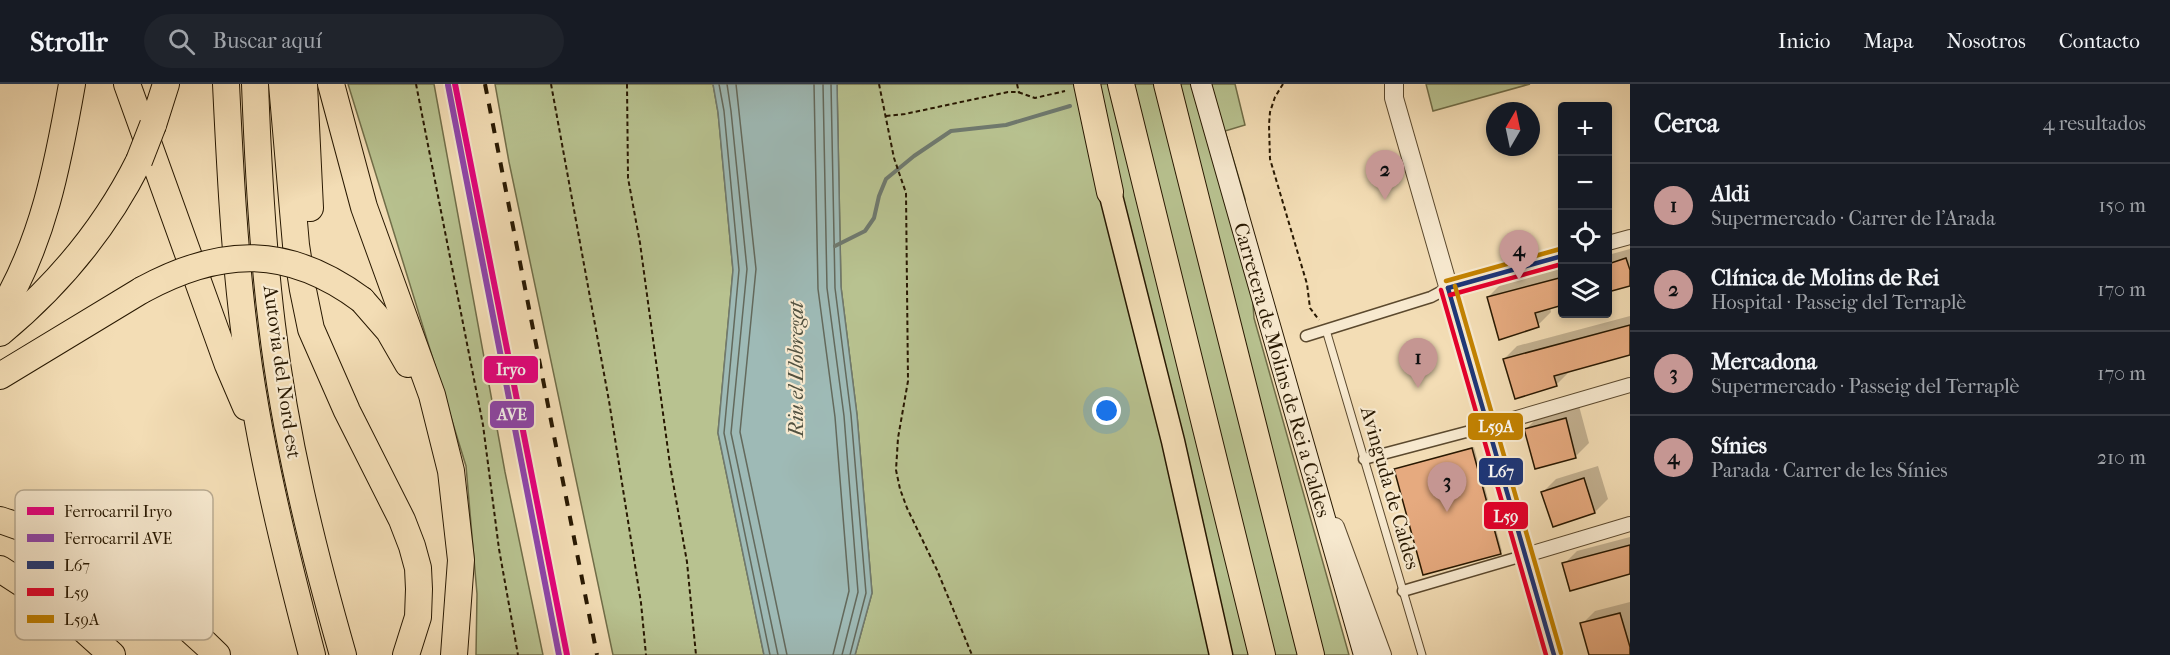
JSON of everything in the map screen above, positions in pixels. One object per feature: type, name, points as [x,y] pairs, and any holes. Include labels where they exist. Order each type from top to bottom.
[{"type":"highway","points":[[0,313],[24,271],[42,222],[72,84]]},
{"type":"highway","points":[[127,84],[228,365],[263,448]]},
{"type":"highway","points":[[0,333],[68,269],[103,224],[139,161],[166,84]]},
{"type":"highway","name":"Autovia del Nord-est","points":[[226,84],[230,182],[244,330],[263,448],[287,560],[312,655]]},
{"type":"highway","name":"Autovia del Nord-est","points":[[255,84],[259,179],[272,325],[281,386],[314,550],[343,655]]},
{"type":"highway","points":[[282,84],[296,245],[303,290],[312,329],[340,396],[412,546],[419,589],[418,617],[410,645]]},
{"type":"highway","points":[[304,84],[312,246],[325,357]]},
{"type":"highway","points":[[331,84],[364,207],[432,395],[449,461],[458,516],[461,560],[454,655]]},
{"type":"highway","points":[[1121,84],[1263,655]]},
{"type":"highway","points":[[1167,84],[1311,655]]},
{"type":"highway","points":[[1076,86],[1101,139],[1110,192]]},
{"type":"highway","points":[[0,376],[142,290],[168,276],[206,263],[228,258],[272,260],[321,274],[344,287],[362,300],[389,331],[403,352],[416,383],[434,440],[447,516],[454,655]]},
{"type":"highway","points":[[0,520],[15,526]]},
{"type":"highway","points":[[0,569],[15,579]]},
{"type":"highway","points":[[95,640],[112,655]]},
{"type":"highway","points":[[202,640],[217,655]]},
{"type":"main road","name":"Carretera de Molins de Rei a Caldes","points":[[1201,84],[1364,655]]},
{"type":"main road","points":[[1110,192],[1176,452],[1221,655]]},
{"type":"street","points":[[1390,89],[1554,655]]},
{"type":"street","points":[[1612,242],[1630,237]]},
{"type":"street","points":[[1306,336],[1431,297],[1448,288],[1558,257]]},
{"type":"street","points":[[1364,459],[1630,385]]},
{"type":"street","points":[[1303,444],[1359,588],[1382,655]]},
{"type":"street","points":[[1403,591],[1630,524]]},
{"type":"lane","name":"Avinguda de Caldes","points":[[1326,330],[1422,655]]},
{"type":"path","points":[[416,84],[483,425],[499,549],[518,655]]},
{"type":"path","points":[[551,84],[609,401],[641,603],[646,655]]},
{"type":"path","points":[[627,84],[628,178],[640,243],[670,465],[687,562],[696,655]]},
{"type":"path","points":[[879,84],[894,158],[906,193],[908,381],[898,438],[896,470],[907,508],[937,570],[972,655]]},
{"type":"path","points":[[1017,84],[1019,93]]},
{"type":"path","points":[[1283,84],[1270,112],[1268,140],[1270,159],[1307,284],[1310,308],[1326,330]]},
{"type":"path","points":[[886,117],[998,94],[1019,93],[1035,98],[1045,97],[1076,86]]},
{"type":"green space","points":[[348,84],[434,84],[505,472],[543,655],[476,655],[477,594],[466,466]]},
{"type":"green space","points":[[495,84],[713,84],[718,112],[733,270],[718,433],[764,655],[613,655],[509,162]]},
{"type":"green space","points":[[837,84],[1235,84],[1245,125],[1225,131],[1245,199],[1254,318],[1349,655],[855,655],[872,593],[857,415],[841,287]]},
{"type":"green space","points":[[1426,84],[1530,84],[1433,111]]},
{"type":"water","name":"Riu el Llobregat","points":[[713,84],[837,84],[841,287],[857,415],[872,593],[855,655],[764,655],[718,433],[733,270],[718,112]]},
{"type":"building","points":[[1626,258],[1630,270],[1630,286],[1612,291],[1612,263]]},
{"type":"building","points":[[1558,278],[1558,306],[1535,313],[1539,327],[1499,340],[1487,297]]},
{"type":"building","points":[[1630,325],[1630,355],[1554,376],[1557,386],[1515,399],[1503,359]]},
{"type":"building","points":[[1566,418],[1576,458],[1535,469],[1524,429]]},
{"type":"building","points":[[1472,448],[1501,554],[1423,575],[1394,469]]},
{"type":"building","points":[[1584,478],[1595,513],[1553,527],[1541,492]]},
{"type":"building","points":[[1630,545],[1630,574],[1570,591],[1562,563]]},
{"type":"building","points":[[1620,613],[1630,647],[1630,655],[1589,655],[1580,623]]},
{"type":"waterway","points":[[835,246],[865,231],[874,218],[886,179],[914,156],[951,131],[1006,125],[1070,106]]},
{"type":"railway","points":[[485,84],[597,655]]},
{"type":"rail line","name":"Iryo","points":[[455,84],[567,655]]},
{"type":"rail line","name":"AVE","points":[[448,85],[559,655]]},
{"type":"transit line","name":"L59A","points":[[1446,281],[1558,250]]},
{"type":"transit line","name":"L67","points":[[1448,288],[1558,257]]},
{"type":"transit line","name":"L59","points":[[1450,295],[1558,265]]},
{"type":"transit line","name":"L59A","points":[[1455,286],[1561,653]]},
{"type":"transit line","name":"L67","points":[[1448,288],[1554,655]]},
{"type":"transit line","name":"L59","points":[[1441,290],[1546,655]]},
{"type":"place","name":"Clínica de Molins de Rei","points":[[1385,200]]},
{"type":"place","name":"Sínies","points":[[1519,280]]},
{"type":"place","name":"Aldi","points":[[1418,388]]},
{"type":"place","name":"Mercadona","points":[[1447,512]]}]
